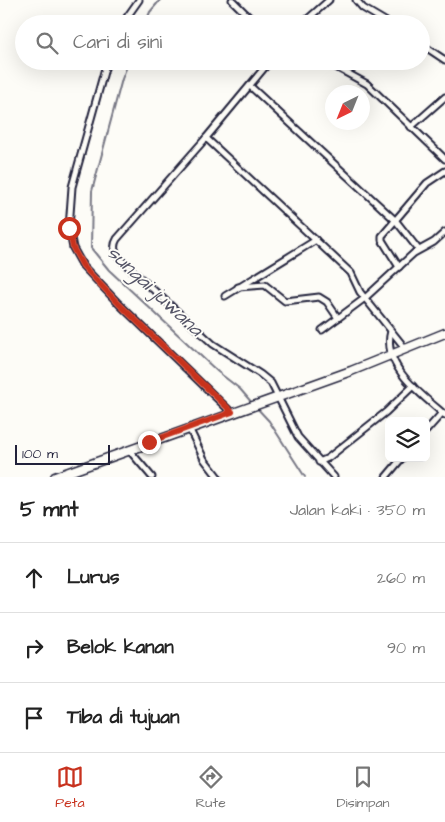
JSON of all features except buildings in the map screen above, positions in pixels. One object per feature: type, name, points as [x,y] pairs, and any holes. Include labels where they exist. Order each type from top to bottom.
[{"type":"main road","points":[[55,477],[232,412],[248,408],[445,333]]},
{"type":"street","points":[[129,15],[140,0]]},
{"type":"street","points":[[232,0],[247,15]]},
{"type":"street","points":[[312,15],[329,0]]},
{"type":"street","points":[[356,0],[363,8],[375,15]]},
{"type":"street","points":[[430,50],[445,60]]},
{"type":"street","points":[[105,70],[72,187],[69,228],[73,248],[83,266],[119,304],[232,412]]},
{"type":"street","points":[[263,70],[113,246],[124,263],[213,344],[267,379],[278,396],[298,437],[334,477]]},
{"type":"street","points":[[342,70],[363,81],[445,158]]},
{"type":"street","points":[[250,86],[396,221],[418,249]]},
{"type":"street","points":[[411,127],[445,97]]},
{"type":"street","points":[[206,138],[351,273],[365,298],[405,348]]},
{"type":"street","points":[[399,267],[381,238],[396,221],[404,207],[427,183],[445,171]]},
{"type":"street","points":[[322,330],[365,298],[418,249],[434,242],[445,232]]},
{"type":"street","points":[[225,296],[316,240]]},
{"type":"street","points":[[238,287],[265,285],[285,301],[320,297],[327,302],[338,318]]},
{"type":"street","points":[[391,331],[388,344],[390,355],[413,386],[444,414],[430,427]]},
{"type":"street","points":[[319,462],[333,454],[386,412],[413,386]]},
{"type":"street","points":[[189,428],[204,459],[218,477]]},
{"type":"street","points":[[129,450],[152,477]]},
{"type":"street","points":[[386,477],[399,462]]},
{"type":"waterway","name":"sungai juwana","points":[[149,15],[160,0]]},
{"type":"waterway","name":"sungai juwana","points":[[126,70],[92,191],[91,248],[109,270],[218,372],[240,389],[253,404]]},
{"type":"waterway","name":"sungai juwana","points":[[256,407],[269,421],[305,477]]},
{"type":"route","points":[[69,228],[73,248],[83,266],[138,323],[192,371],[232,412],[149,442]]}]
